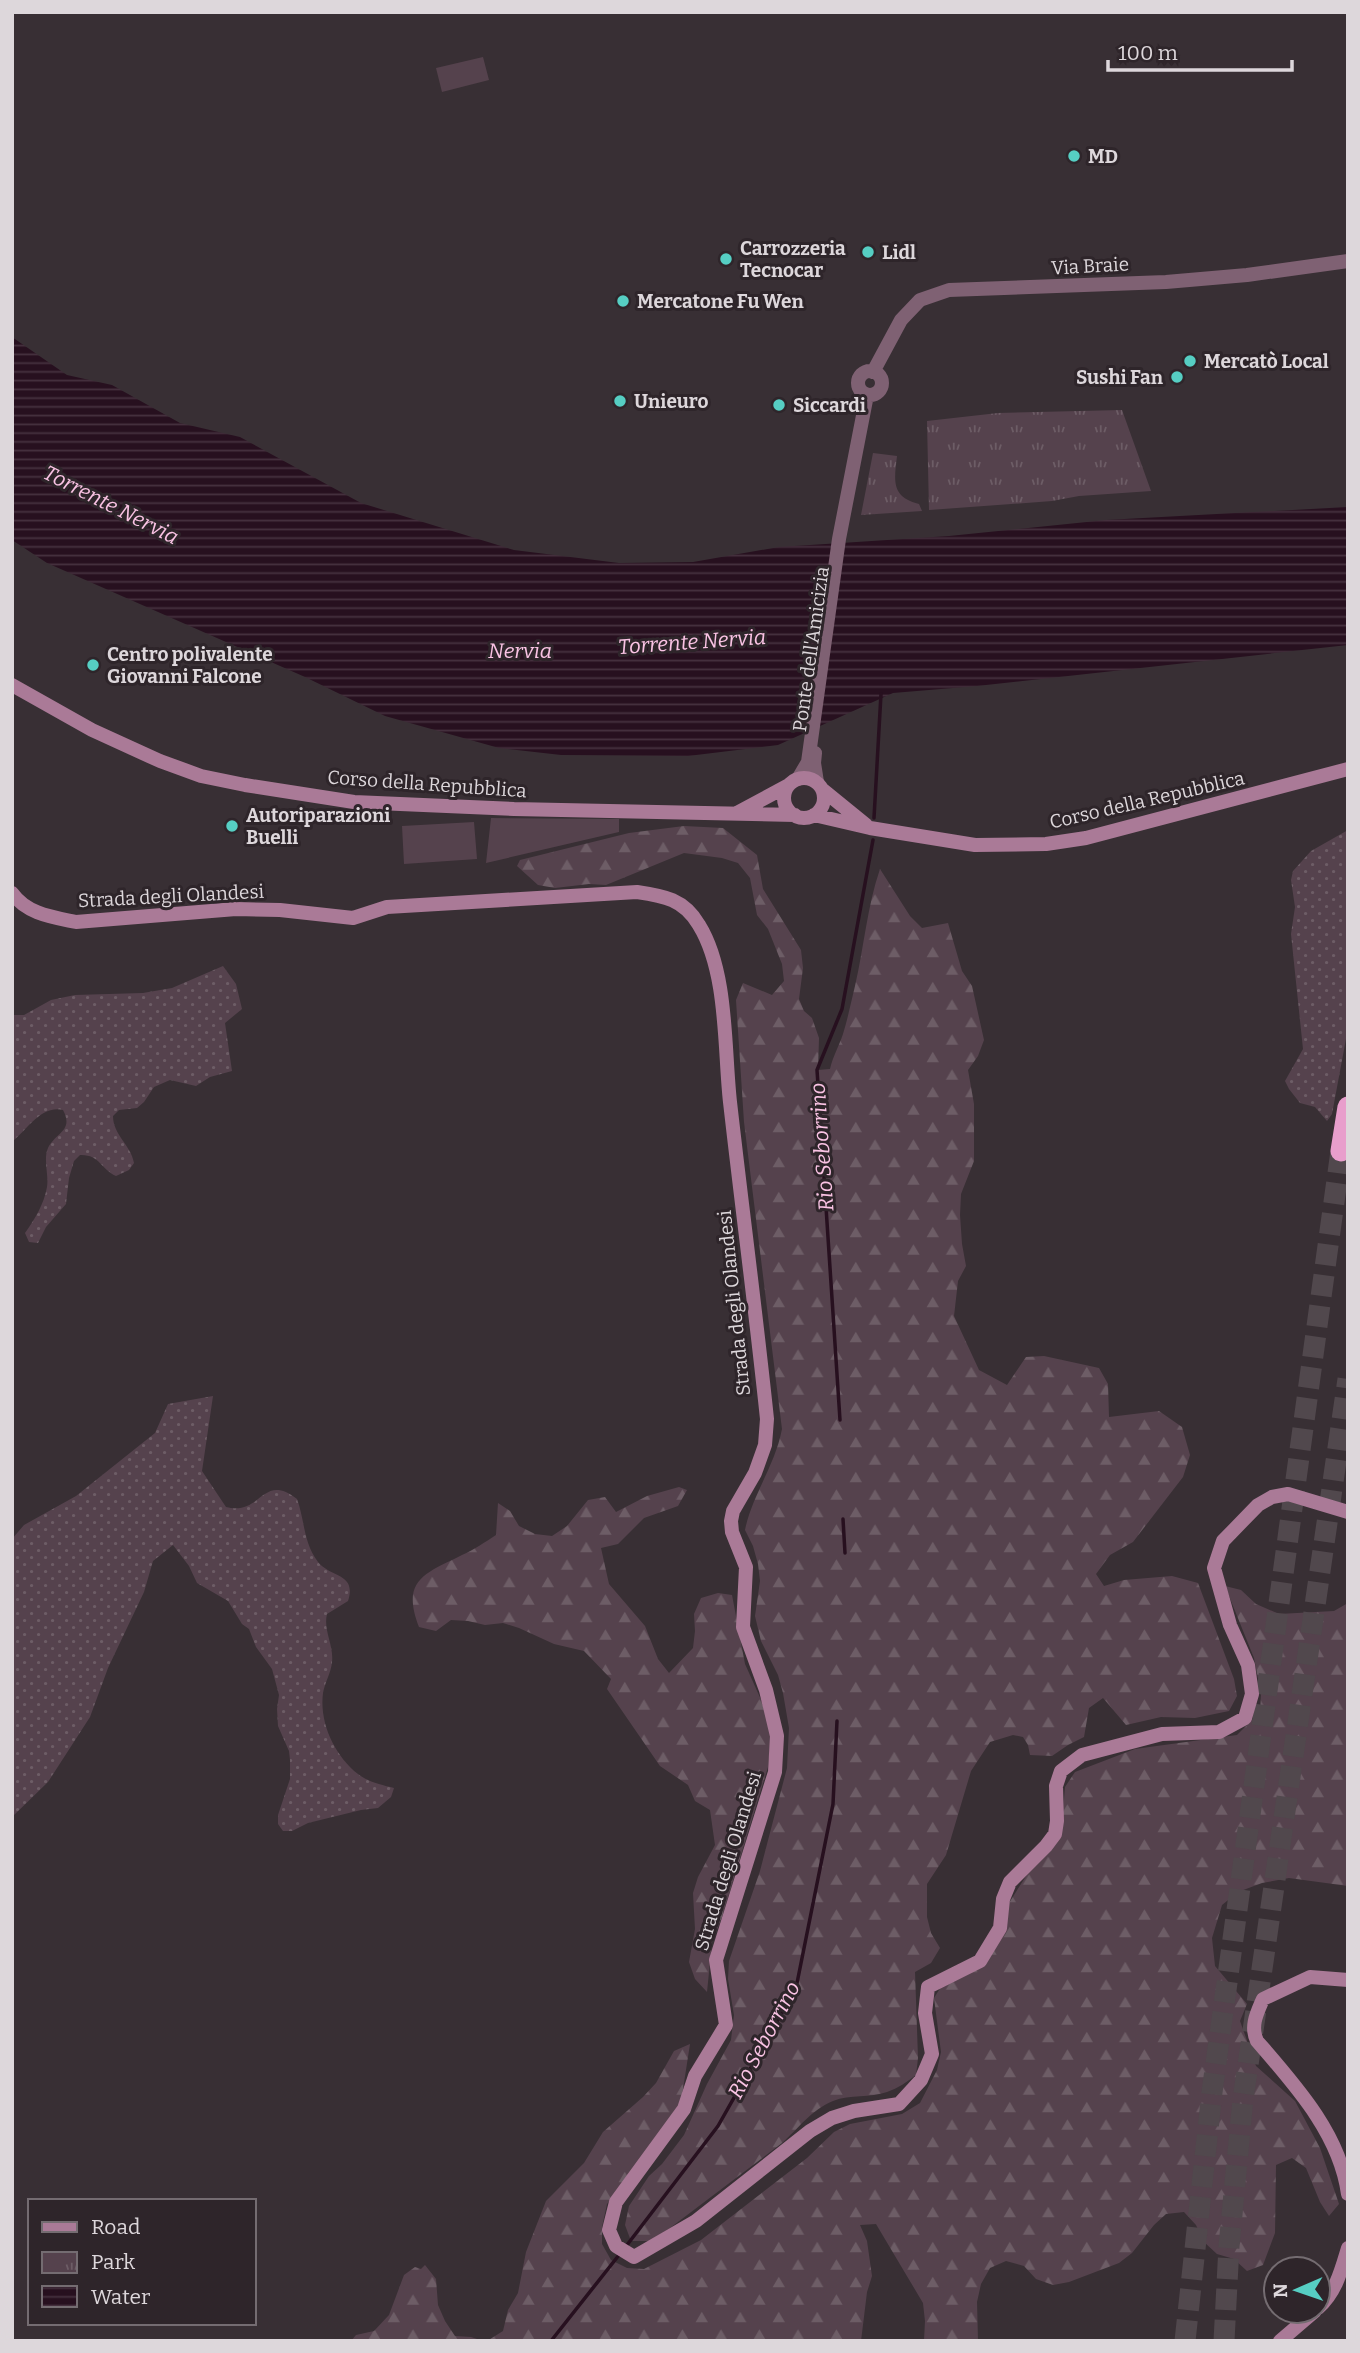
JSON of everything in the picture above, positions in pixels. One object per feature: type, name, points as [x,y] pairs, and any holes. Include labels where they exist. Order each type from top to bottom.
[{"type":"highway","points":[[1341,1150],[1348,1107]]},
{"type":"main road","name":"Corso della Repubblica","points":[[12,685],[92,730],[160,761],[201,776],[245,785],[354,802],[514,809],[795,815]]},
{"type":"main road","name":"Corso della Repubblica","points":[[814,815],[870,828],[975,845],[1046,844],[1086,838],[1348,769]]},
{"type":"main road","points":[[811,779],[820,786],[822,807],[814,815],[795,815],[785,802],[793,782],[811,779]]},
{"type":"main road","name":"Corso della Repubblica","points":[[736,814],[793,782]]},
{"type":"main road","name":"Corso della Repubblica","points":[[820,786],[870,828]]},
{"type":"main road","name":"Strada degli Olandesi","points":[[12,893],[21,906],[51,917],[76,922],[236,909],[280,910],[353,918],[387,907],[637,892],[667,897],[682,906],[698,923],[711,948],[718,976],[766,1419],[765,1445],[755,1473],[733,1511],[732,1532],[746,1567],[743,1628],[766,1690],[777,1736],[775,1772],[716,1960],[726,2025],[695,2076],[684,2109],[616,2202],[609,2230],[616,2246],[634,2257],[696,2221],[810,2131],[832,2118],[854,2111],[899,2104],[921,2080],[932,2054],[925,2013],[928,1987],[980,1961],[1000,1928],[1003,1899],[1010,1882],[1046,1846],[1055,1833],[1056,1786],[1061,1771],[1082,1755],[1162,1734],[1219,1732],[1245,1718],[1252,1694],[1248,1665],[1230,1625],[1214,1568],[1223,1541],[1258,1504],[1272,1497],[1288,1494],[1348,1512]]},
{"type":"main road","points":[[1348,1980],[1310,1977],[1263,1999],[1254,2020],[1253,2032],[1257,2041],[1314,2109],[1333,2147],[1348,2194]]},
{"type":"main road","points":[[1332,2291],[1348,2248]]},
{"type":"main road","points":[[1279,2341],[1300,2325]]},
{"type":"street","name":"Via Braie","points":[[844,523],[867,394],[859,387],[859,379],[865,373],[873,372],[901,320],[920,300],[949,290],[1166,282],[1247,275],[1348,261]]},
{"type":"street","name":"Ponte dell'Amicizia","points":[[811,762],[844,523]]},
{"type":"street","points":[[793,782],[811,762],[820,786]]},
{"type":"green space","points":[[483,57],[489,80],[442,92],[436,68]]},
{"type":"green space","points":[[1122,410],[1151,491],[929,510],[927,421],[998,413]]},
{"type":"green space","points":[[873,453],[897,456],[896,487],[903,497],[919,504],[922,511],[861,515]]},
{"type":"green space","points":[[491,818],[619,819],[619,832],[486,863]]},
{"type":"green space","points":[[474,822],[477,859],[404,864],[402,826]]},
{"type":"green space","points":[[684,826],[723,828],[757,855],[763,889],[801,950],[803,968],[799,999],[804,1011],[812,1018],[819,1038],[818,1070],[830,1069],[843,1034],[880,869],[910,916],[922,928],[948,923],[962,971],[972,986],[984,1040],[978,1056],[968,1070],[974,1104],[974,1161],[961,1194],[962,1244],[966,1266],[958,1281],[954,1316],[979,1370],[1007,1385],[1026,1357],[1044,1356],[1099,1368],[1108,1384],[1109,1417],[1159,1411],[1182,1427],[1190,1455],[1183,1477],[1133,1542],[1110,1555],[1096,1574],[1104,1586],[1124,1580],[1172,1576],[1198,1583],[1234,1679],[1237,1696],[1229,1711],[1195,1718],[1161,1717],[1126,1725],[1103,1698],[1089,1708],[1084,1737],[1052,1756],[1030,1755],[1023,1737],[1013,1735],[990,1742],[971,1771],[946,1855],[927,1884],[927,1917],[931,1933],[940,1948],[931,1963],[915,1972],[918,2058],[916,2075],[887,2092],[840,2099],[825,2105],[782,2143],[670,2228],[649,2241],[631,2241],[625,2225],[629,2206],[649,2176],[684,2135],[731,2040],[734,2015],[728,1979],[729,1961],[760,1871],[787,1768],[789,1728],[783,1693],[778,1675],[761,1641],[755,1616],[760,1581],[753,1546],[745,1530],[782,1429],[744,1122],[736,1000],[743,983],[772,995],[784,981],[782,964],[768,929],[757,915],[750,878],[738,863],[684,853],[606,885],[555,888],[538,885],[517,866],[520,860],[629,833]]},
{"type":"green space","points":[[1348,830],[1348,1028],[1332,1114],[1327,1121],[1315,1107],[1300,1103],[1285,1081],[1303,1049],[1291,934],[1295,907],[1291,880],[1293,871],[1311,851]]},
{"type":"green space","points":[[223,966],[236,984],[242,1009],[225,1023],[232,1071],[210,1077],[196,1086],[170,1080],[154,1087],[137,1108],[119,1110],[113,1116],[114,1123],[134,1163],[129,1170],[116,1176],[96,1159],[80,1155],[74,1161],[69,1178],[66,1204],[46,1227],[38,1243],[29,1242],[25,1233],[39,1211],[47,1187],[48,1148],[63,1131],[66,1117],[63,1110],[48,1111],[12,1142],[12,1015],[24,1015],[51,1000],[75,995],[143,993],[172,988]]},
{"type":"green space","points":[[213,1396],[202,1471],[226,1507],[247,1506],[276,1490],[297,1499],[313,1554],[323,1567],[349,1585],[348,1601],[327,1614],[326,1620],[332,1662],[323,1693],[326,1727],[342,1758],[350,1767],[362,1777],[394,1788],[391,1797],[378,1808],[308,1823],[292,1831],[283,1831],[278,1824],[278,1815],[290,1779],[290,1760],[278,1726],[279,1695],[272,1669],[256,1647],[249,1629],[242,1624],[228,1601],[197,1583],[189,1566],[173,1545],[153,1561],[144,1592],[108,1668],[90,1717],[48,1782],[12,1817],[12,1539],[24,1525],[76,1496],[155,1433],[168,1404]]},
{"type":"green space","points":[[679,1487],[687,1490],[678,1506],[644,1518],[618,1544],[601,1548],[609,1584],[645,1626],[658,1659],[669,1673],[693,1648],[694,1614],[701,1598],[718,1593],[732,1595],[745,1664],[762,1702],[771,1735],[768,1767],[712,1942],[707,1992],[695,1979],[689,1962],[695,1929],[693,1893],[698,1877],[715,1845],[710,1810],[695,1801],[688,1785],[660,1766],[607,1689],[611,1679],[584,1651],[554,1644],[503,1623],[485,1625],[451,1620],[436,1631],[419,1627],[413,1599],[420,1580],[427,1574],[496,1535],[498,1503],[510,1511],[519,1526],[535,1534],[552,1536],[567,1526],[588,1500],[605,1497],[616,1512],[647,1496]]},
{"type":"green space","points":[[1225,1586],[1241,1590],[1256,1604],[1279,1614],[1334,1611],[1348,1603],[1348,1886],[1289,1878],[1262,1883],[1238,1892],[1222,1905],[1212,1938],[1215,1966],[1247,2004],[1240,2021],[1256,2066],[1295,2101],[1320,2148],[1339,2204],[1329,2216],[1306,2168],[1292,2158],[1276,2165],[1275,2233],[1267,2255],[1262,2255],[1262,2265],[1247,2271],[1234,2259],[1217,2254],[1204,2242],[1196,2225],[1184,2212],[1166,2214],[1132,2253],[1119,2263],[1069,2282],[1053,2285],[1036,2279],[1024,2266],[1006,2261],[990,2268],[981,2284],[977,2302],[978,2341],[924,2341],[923,2303],[876,2224],[860,2225],[867,2241],[872,2276],[867,2292],[861,2341],[487,2341],[503,2331],[508,2310],[518,2293],[526,2252],[546,2201],[584,2163],[603,2132],[656,2083],[674,2051],[690,2044],[681,2102],[607,2204],[602,2227],[602,2244],[611,2260],[627,2268],[644,2269],[701,2240],[807,2158],[834,2132],[850,2124],[902,2114],[920,2103],[937,2070],[941,2052],[934,1998],[944,1982],[975,1962],[1035,1862],[1057,1843],[1062,1825],[1065,1787],[1075,1772],[1135,1749],[1237,1735],[1260,1712],[1261,1694],[1254,1658]]},
{"type":"green space","points":[[425,2265],[436,2279],[438,2305],[455,2336],[483,2341],[351,2341],[356,2335],[374,2331],[389,2315],[404,2275],[415,2267],[421,2269]]},
{"type":"water","name":"Nervia","points":[[12,337],[67,375],[112,385],[180,423],[240,437],[361,503],[514,550],[619,563],[693,562],[779,547],[949,536],[1106,520],[1348,507],[1348,645],[893,693],[778,745],[688,756],[561,755],[499,748],[385,716],[305,677],[47,563],[12,540]]},
{"type":"waterway","points":[[874,818],[881,694]]},
{"type":"waterway","name":"Rio Seborrino","points":[[840,1420],[817,1070],[842,1009],[873,840]]},
{"type":"waterway","name":"Rio Seborrino","points":[[843,1519],[845,1553]]},
{"type":"waterway","name":"Rio Seborrino","points":[[627,2245],[718,2126],[796,1988],[833,1804],[837,1721]]},
{"type":"waterway","points":[[551,2341],[619,2255]]},
{"type":"tunnel","points":[[1185,2341],[1212,2092],[1341,1151]]},
{"type":"tunnel","points":[[1224,2341],[1229,2246],[1243,2099],[1348,1379]]},
{"type":"place","name":"MD","points":[[1074,156]]},
{"type":"place","name":"Lidl","points":[[868,252]]},
{"type":"place","name":"Carrozzeria Tecnocar","points":[[726,259]]},
{"type":"place","name":"Mercatone Fu Wen","points":[[623,301]]},
{"type":"place","name":"Mercatò Local","points":[[1190,361]]},
{"type":"place","name":"Sushi Fan","points":[[1177,377]]},
{"type":"place","name":"Unieuro","points":[[620,401]]},
{"type":"place","name":"Siccardi","points":[[779,405]]},
{"type":"place","name":"Centro polivalente Giovanni Falcone","points":[[93,665]]},
{"type":"place","name":"Autoriparazioni Buelli","points":[[232,826]]},
{"type":"water label","name":"Torrente Nervia","points":[[111,505]]},
{"type":"water label","name":"Torrente Nervia","points":[[692,642]]}]
